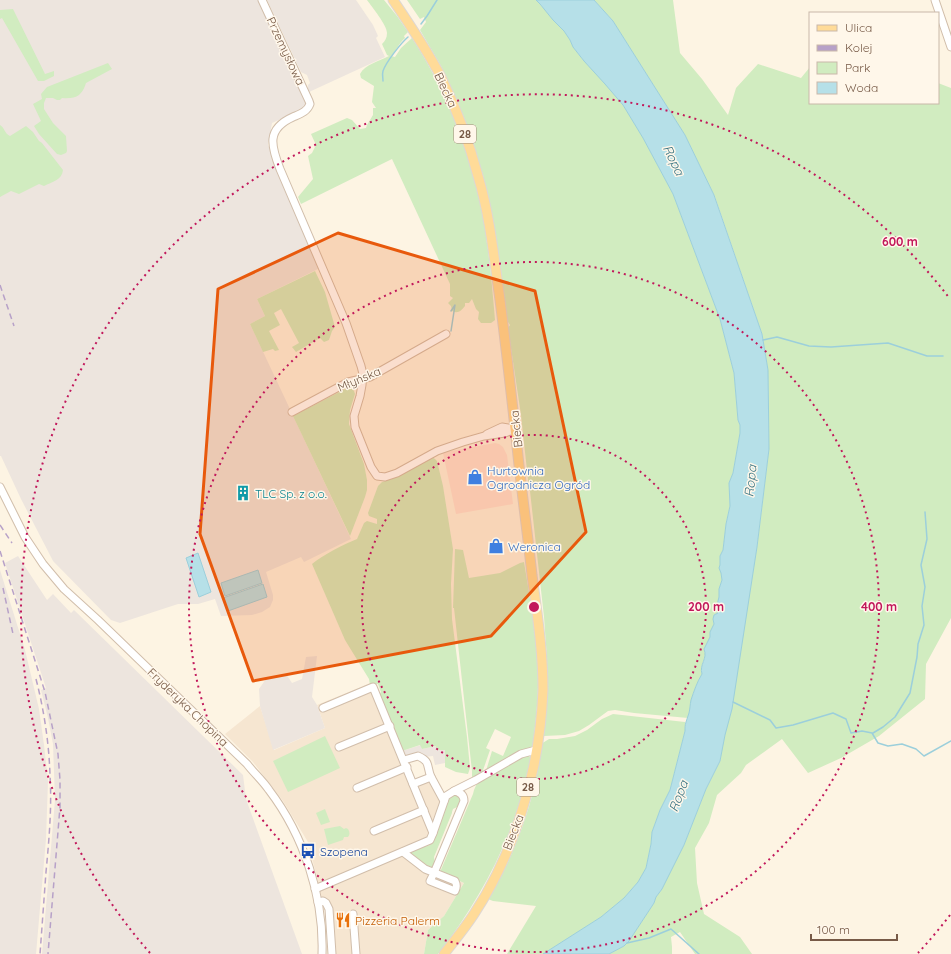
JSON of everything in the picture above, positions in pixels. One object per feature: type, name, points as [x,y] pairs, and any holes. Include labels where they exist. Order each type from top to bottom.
[{"type":"main road","name":"Biecka","points":[[393,0],[424,48],[441,78],[462,124],[486,205],[515,429],[540,635],[542,663],[541,719],[534,765],[523,807],[508,848],[493,880],[475,912],[444,954]]},
{"type":"street","name":"Przemysłowa","points":[[262,0],[310,104],[306,110],[286,120],[276,130],[273,140],[274,152],[286,184],[346,323],[361,366],[363,379]]},
{"type":"street","points":[[935,0],[951,47]]},
{"type":"street","name":"Młyńska","points":[[292,412],[348,382],[370,377],[446,334]]},
{"type":"street","points":[[363,379],[354,421],[371,468],[377,476],[397,473],[437,451],[484,436],[505,433],[515,429]]},
{"type":"street","name":"Fryderyka Chopina","points":[[0,487],[25,537],[43,564],[64,589],[247,764],[269,790],[287,816],[299,841],[310,870],[315,889],[322,939],[322,954]]},
{"type":"street","points":[[323,708],[373,687],[433,833]]},
{"type":"street","points":[[339,746],[390,726]]},
{"type":"street","points":[[315,889],[430,840],[447,794],[476,780],[521,754],[536,750]]},
{"type":"street","points":[[357,788],[418,756],[426,760],[431,777],[444,801]]},
{"type":"street","points":[[413,784],[431,777]]},
{"type":"street","points":[[403,852],[425,869],[434,873],[469,788],[476,780]]},
{"type":"street","points":[[454,791],[462,794],[464,801]]},
{"type":"street","points":[[374,830],[424,810]]},
{"type":"street","points":[[318,902],[323,901],[329,909],[332,954]]},
{"type":"street","points":[[353,914],[356,954]]},
{"type":"highlighted area","points":[[338,233],[535,291],[586,532],[491,636],[253,681],[200,534],[218,289]]},
{"type":"shaded area","points":[[0,0],[259,0],[308,102],[303,109],[272,123],[268,145],[320,268],[257,299],[265,316],[250,324],[351,539],[304,562],[301,557],[266,572],[273,595],[273,600],[270,607],[262,612],[252,615],[221,616],[215,599],[198,604],[178,604],[120,623],[111,620],[53,561],[0,456]]},
{"type":"shaded area","points":[[267,0],[356,0],[373,25],[378,36],[376,38],[385,57],[309,92],[308,85],[310,83],[307,75],[301,72]]},
{"type":"shaded area","points":[[495,443],[503,447],[507,455],[513,504],[456,514],[443,453]]},
{"type":"shaded area","points":[[18,556],[47,600],[53,594],[71,613],[74,610],[243,775],[246,799],[302,954],[42,954],[55,800],[53,744],[41,690],[46,688],[5,563]]},
{"type":"shaded area","points":[[0,570],[25,650],[39,709],[48,781],[46,839],[36,954],[0,954]]},
{"type":"shaded area","points":[[317,656],[312,697],[317,705],[325,728],[273,750],[260,706],[259,689],[266,679],[286,674],[292,683],[302,679],[306,657]]},
{"type":"shaded area","points":[[373,682],[416,785],[430,779],[447,797],[430,845],[408,852],[440,872],[464,883],[444,916],[428,930],[424,954],[333,954],[330,908],[321,900],[308,842],[283,801],[253,762],[225,734],[260,706],[274,750],[325,728],[317,705]]},
{"type":"shaded area","points":[[421,745],[422,749],[436,746],[445,750],[445,763],[435,765],[433,756],[422,757],[420,752],[404,757],[402,751]]},
{"type":"green space","points":[[367,0],[384,0],[397,16],[408,32],[391,56],[395,57],[401,48],[412,38],[437,80],[457,125],[479,196],[485,224],[495,320],[491,323],[481,323],[478,319],[479,312],[476,309],[472,299],[469,303],[465,303],[465,306],[459,312],[452,311],[451,306],[448,303],[453,298],[450,296],[450,284],[392,159],[301,204],[298,197],[313,179],[308,156],[312,153],[316,145],[311,134],[347,118],[352,120],[360,129],[366,128],[373,115],[373,108],[376,108],[372,102],[374,86],[361,78],[360,74],[369,65],[389,56],[387,55],[382,44],[385,41],[387,33],[385,25]]},
{"type":"green space","points":[[407,0],[536,0],[564,31],[573,47],[584,61],[623,105],[642,136],[673,194],[720,319],[734,373],[738,420],[740,425],[733,473],[729,483],[730,506],[723,550],[720,556],[722,580],[717,605],[718,613],[714,615],[714,624],[704,649],[705,656],[701,670],[702,674],[693,695],[688,718],[615,710],[608,711],[579,731],[565,735],[544,736],[543,734],[547,659],[544,617],[521,415],[508,328],[510,325],[506,319],[493,219],[483,175],[461,111],[441,66],[420,30],[426,22],[424,17],[420,19]]},
{"type":"green space","points":[[594,0],[673,0],[680,53],[702,79],[728,115],[736,88],[758,64],[801,78],[809,68],[809,104],[939,104],[939,83],[951,88],[951,618],[926,664],[925,699],[879,736],[841,758],[808,773],[782,739],[746,765],[741,773],[717,795],[709,823],[695,848],[697,883],[704,914],[740,937],[752,954],[695,954],[680,932],[671,937],[672,954],[609,954],[624,946],[629,941],[654,903],[684,845],[706,789],[720,761],[757,547],[769,449],[768,370],[762,334],[715,197],[685,135],[613,21]]},
{"type":"green space","points":[[13,9],[45,74],[54,71],[54,76],[44,81],[38,81],[2,18],[0,19],[0,10]]},
{"type":"green space","points":[[108,63],[112,69],[86,83],[83,91],[78,96],[62,98],[60,100],[46,98],[44,109],[53,123],[66,136],[66,153],[61,155],[57,154],[39,134],[34,126],[41,121],[33,104],[42,99],[41,94],[47,87]]},
{"type":"green space","points":[[0,125],[10,136],[26,126],[33,132],[63,170],[61,176],[44,186],[39,184],[19,194],[11,191],[0,197]]},
{"type":"green space","points":[[315,271],[325,292],[335,327],[329,340],[324,342],[320,338],[296,352],[292,347],[299,343],[281,309],[274,313],[280,325],[269,331],[279,350],[275,351],[273,349],[263,352],[250,324],[265,316],[257,299]]},
{"type":"green space","points":[[347,388],[352,389],[355,394],[350,410],[349,424],[364,464],[367,480],[365,497],[350,536],[293,416]]},
{"type":"green space","points":[[432,457],[437,461],[443,486],[453,549],[451,584],[452,619],[467,737],[470,768],[468,774],[456,772],[445,767],[445,750],[437,750],[436,746],[422,749],[420,745],[402,751],[379,695],[381,692],[378,684],[370,685],[369,679],[345,640],[312,564],[334,550],[357,539],[364,523],[367,521],[377,524],[377,519],[369,516],[368,513],[378,486],[382,482],[400,476]]},
{"type":"green space","points":[[455,549],[463,550],[469,578],[500,573],[524,562],[537,656],[538,697],[533,744],[531,748],[485,774],[492,751],[503,756],[511,737],[495,729],[486,748],[490,750],[481,776],[472,780],[453,608]]},
{"type":"green space","points":[[613,714],[685,722],[685,731],[670,790],[660,810],[652,832],[646,868],[638,882],[624,898],[601,917],[550,950],[543,954],[507,954],[536,906],[493,901],[488,899],[504,871],[524,823],[534,790],[541,744],[549,739],[575,736]]},
{"type":"green space","points":[[325,736],[340,768],[288,792],[273,761]]},
{"type":"green space","points":[[528,755],[530,757],[530,763],[520,801],[496,862],[464,919],[438,954],[424,954],[428,930],[444,916],[464,883],[440,872],[478,781],[509,762]]},
{"type":"green space","points":[[457,794],[462,798],[459,806],[453,809],[434,857],[434,868],[430,869],[408,852],[430,845],[447,797]]},
{"type":"green space","points":[[325,809],[330,822],[321,825],[316,813]]},
{"type":"green space","points":[[340,826],[344,829],[348,829],[349,836],[344,837],[343,840],[328,845],[324,829]]},
{"type":"water","name":"Ropa","points":[[536,0],[594,0],[613,21],[685,135],[714,195],[762,334],[768,370],[769,449],[757,547],[732,709],[720,761],[706,789],[684,845],[654,903],[629,941],[624,946],[609,954],[543,954],[601,917],[624,898],[638,882],[646,868],[652,832],[660,810],[670,790],[685,731],[685,724],[689,713],[691,700],[702,674],[701,670],[705,656],[704,649],[714,624],[714,615],[718,613],[717,605],[722,580],[719,568],[720,556],[723,550],[730,506],[729,483],[733,473],[740,425],[738,420],[734,373],[720,319],[673,194],[643,138],[623,105],[584,61],[573,47],[564,31]]},
{"type":"water","points":[[198,553],[211,592],[199,597],[186,558]]},
{"type":"water","points":[[258,570],[262,583],[225,596],[221,583]]},
{"type":"water","points":[[263,584],[267,597],[228,611],[223,598]]},
{"type":"waterway","points":[[421,24],[437,0]]},
{"type":"waterway","points":[[383,81],[383,72],[387,63],[408,37]]},
{"type":"waterway","points":[[451,311],[455,305],[451,331]]},
{"type":"waterway","points":[[763,340],[777,337],[809,346],[831,347],[888,343],[927,356],[943,356]]},
{"type":"waterway","points":[[873,733],[895,717],[910,693],[918,644],[924,625],[922,606],[925,587],[921,565],[927,539],[925,512]]},
{"type":"waterway","points":[[733,702],[770,720],[776,728],[793,725],[833,713],[846,719],[851,733],[862,731],[872,733],[878,743],[888,746],[902,744],[916,749],[924,756],[951,741]]},
{"type":"waterway","points":[[627,943],[649,938],[671,929],[699,954]]},
{"type":"railway","points":[[0,285],[14,326]]},
{"type":"railway","points":[[0,525],[12,543]]},
{"type":"railway","points":[[0,551],[45,692],[58,754],[60,807],[48,954]]},
{"type":"railway","points":[[3,588],[13,634]]},
{"type":"railway","points":[[36,679],[46,727],[51,787],[50,824],[40,954]]},
{"type":"place","name":"Hurtownia Ogrodnicza Ogród","points":[[475,477]]},
{"type":"place","name":"TLC Sp. z o.o.","points":[[243,493]]},
{"type":"place","name":"Weronica","points":[[496,546]]},
{"type":"place","name":"Szopena","points":[[308,851]]},
{"type":"place","name":"Pizzeria Palerm","points":[[343,920]]}]
